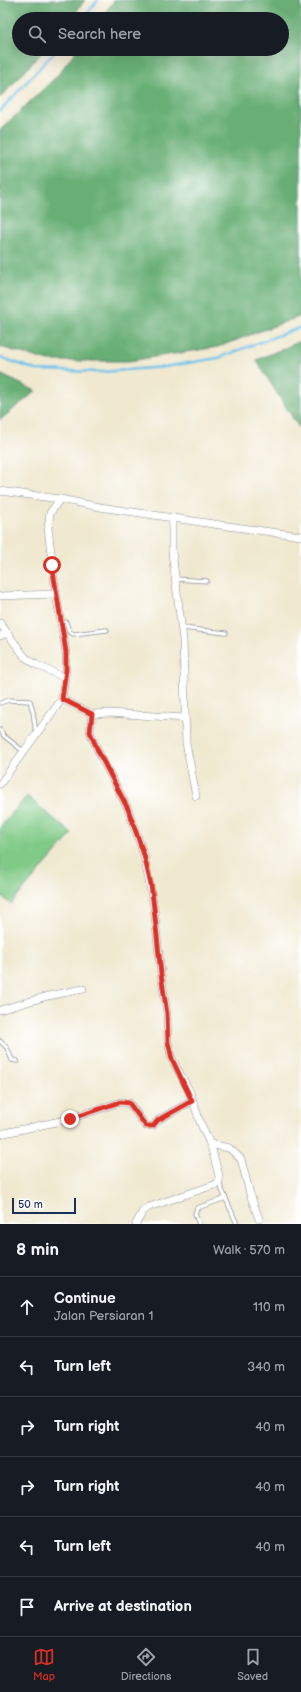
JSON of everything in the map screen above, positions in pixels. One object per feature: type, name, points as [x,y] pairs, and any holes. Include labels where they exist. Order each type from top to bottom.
[{"type":"street","points":[[0,491],[301,536]]},
{"type":"street","points":[[0,784],[62,699],[65,678],[66,652],[64,622],[56,594],[48,528],[50,513],[60,499]]},
{"type":"street","points":[[172,517],[174,578],[182,628],[186,743],[196,796]]},
{"type":"street","points":[[0,596],[56,594]]},
{"type":"street","points":[[0,623],[25,657],[35,664],[65,678]]},
{"type":"street","points":[[0,636],[8,633]]},
{"type":"street","points":[[62,699],[92,714],[108,713],[185,718]]},
{"type":"street","points":[[92,714],[90,732],[98,751],[128,809],[144,855],[151,885],[167,1014],[168,1042],[172,1059],[210,1144],[219,1176],[219,1182],[214,1185],[149,1207],[143,1211],[136,1224]]},
{"type":"street","points":[[0,1010],[48,996],[83,989]]},
{"type":"street","points":[[0,1134],[70,1119],[120,1102],[129,1103],[146,1126],[153,1126],[158,1120],[192,1101]]},
{"type":"street","points":[[210,1144],[229,1148],[241,1159],[250,1194],[259,1219]]},
{"type":"lane","points":[[174,578],[207,581]]},
{"type":"lane","points":[[64,622],[69,631],[73,634],[107,630]]},
{"type":"lane","points":[[182,628],[226,633]]},
{"type":"lane","points":[[0,703],[9,700],[30,701],[36,735]]},
{"type":"lane","points":[[0,730],[4,736],[23,751]]},
{"type":"lane","points":[[0,1041],[7,1048],[12,1060],[17,1062]]},
{"type":"lane","points":[[219,1182],[237,1224]]},
{"type":"lane","points":[[199,1224],[195,1214],[197,1208],[226,1198]]},
{"type":"green space","points":[[0,0],[85,0],[76,12],[12,12],[12,56],[39,56],[0,98]]},
{"type":"green space","points":[[115,0],[301,0],[301,316],[218,347],[129,361],[49,361],[0,347],[0,130],[57,76],[72,56],[289,56],[289,12],[106,12]]},
{"type":"green space","points":[[301,341],[301,431],[256,360]]},
{"type":"green space","points":[[0,374],[36,391],[0,420]]},
{"type":"green space","points":[[27,796],[72,834],[11,904],[0,895],[0,827]]},
{"type":"waterway","points":[[89,12],[98,0]]},
{"type":"waterway","points":[[0,111],[51,56]]},
{"type":"waterway","points":[[0,357],[36,370],[102,372],[164,367],[218,358],[301,327]]},
{"type":"route","points":[[52,565],[66,652],[66,670],[62,699],[92,714],[90,732],[98,751],[128,809],[136,830],[151,885],[157,944],[167,1014],[168,1042],[172,1059],[177,1071],[190,1092],[192,1101],[158,1120],[153,1126],[146,1126],[129,1103],[120,1102],[70,1119]]}]
